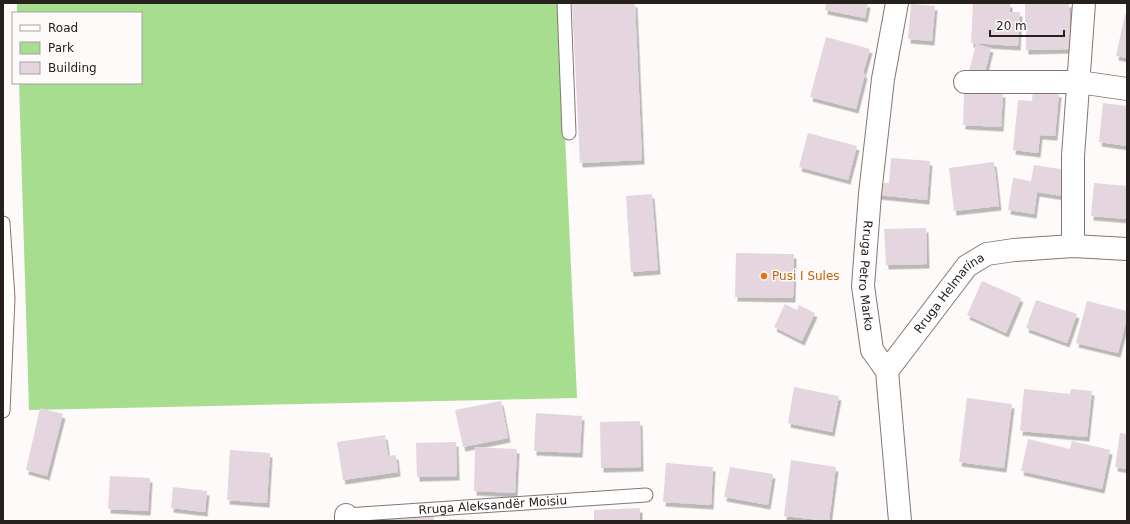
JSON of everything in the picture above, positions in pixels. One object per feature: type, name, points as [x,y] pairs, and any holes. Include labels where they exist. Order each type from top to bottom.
[{"type":"street","name":"Rruga Petro Marko","points":[[887,371],[872,350],[863,286],[870,194],[883,79],[897,3]]},
{"type":"street","points":[[1073,246],[1073,156],[1084,3]]},
{"type":"street","points":[[965,82],[1079,82],[1127,89]]},
{"type":"street","name":"Rruga Helmarina","points":[[887,371],[967,266],[987,254],[1014,250],[1073,246],[1127,249]]},
{"type":"street","points":[[887,371],[900,521]]},
{"type":"lane","points":[[564,3],[569,133]]},
{"type":"lane","points":[[3,223],[8,298],[3,411]]},
{"type":"lane","name":"Rruga Aleksandër Moisiu","points":[[346,518],[646,495]]},
{"type":"green space","points":[[17,3],[559,3],[577,398],[29,410],[19,84],[142,84],[142,12],[17,12]]},
{"type":"building","points":[[572,3],[635,3],[642,160],[580,163]]},
{"type":"building","points":[[826,3],[868,3],[865,18],[825,10]]},
{"type":"building","points":[[973,3],[1010,3],[1010,12],[1020,12],[1018,46],[971,43]]},
{"type":"building","points":[[1025,3],[1069,3],[1070,49],[1026,50]]},
{"type":"building","points":[[911,4],[935,6],[932,41],[908,39]]},
{"type":"building","points":[[1125,14],[1127,15],[1127,58],[1116,56]]},
{"type":"building","points":[[826,37],[870,49],[863,73],[865,74],[856,109],[810,97]]},
{"type":"building","points":[[976,44],[991,48],[984,76],[969,72]]},
{"type":"building","points":[[1033,90],[1059,93],[1055,136],[1040,135],[1038,153],[1013,150],[1018,100],[1032,101]]},
{"type":"building","points":[[964,92],[1003,93],[1001,127],[963,125]]},
{"type":"building","points":[[1103,103],[1127,106],[1127,146],[1099,142]]},
{"type":"building","points":[[808,133],[857,146],[848,180],[799,167]]},
{"type":"building","points":[[891,158],[930,161],[927,200],[877,195],[878,183],[889,183]]},
{"type":"building","points":[[994,162],[999,206],[954,211],[949,168]]},
{"type":"building","points":[[1034,165],[1066,170],[1062,196],[1037,192],[1034,214],[1008,210],[1013,178],[1031,181]]},
{"type":"building","points":[[1094,183],[1127,186],[1127,219],[1091,216]]},
{"type":"building","points":[[652,194],[658,270],[631,272],[626,196]]},
{"type":"building","points":[[926,228],[927,264],[886,265],[884,229]]},
{"type":"building","name":"Pusi I Sules","points":[[736,253],[794,254],[793,298],[735,297]]},
{"type":"building","points":[[982,281],[1021,298],[1006,333],[967,315]]},
{"type":"building","points":[[1036,300],[1077,314],[1067,343],[1026,328]]},
{"type":"building","points":[[1087,301],[1127,311],[1127,318],[1118,353],[1076,343]]},
{"type":"building","points":[[785,304],[797,310],[799,305],[815,313],[802,341],[774,327]]},
{"type":"building","points":[[794,387],[839,396],[832,432],[788,423]]},
{"type":"building","points":[[1024,389],[1070,394],[1071,389],[1092,391],[1087,437],[1020,431]]},
{"type":"building","points":[[967,398],[1012,404],[1004,468],[959,462]]},
{"type":"building","points":[[501,401],[508,438],[463,447],[455,410]]},
{"type":"building","points":[[40,408],[63,414],[47,476],[26,470]]},
{"type":"building","points":[[536,413],[582,416],[580,453],[534,451]]},
{"type":"building","points":[[640,421],[641,467],[601,468],[600,422]]},
{"type":"building","points":[[1120,433],[1127,434],[1127,469],[1115,467]]},
{"type":"building","points":[[385,435],[388,456],[396,455],[398,472],[343,480],[337,442]]},
{"type":"building","points":[[1028,439],[1070,449],[1072,441],[1110,450],[1102,489],[1021,471]]},
{"type":"building","points":[[456,442],[457,476],[417,477],[416,443]]},
{"type":"building","points":[[475,447],[517,449],[515,493],[474,491]]},
{"type":"building","points":[[230,450],[270,453],[267,503],[227,500]]},
{"type":"building","points":[[791,460],[836,467],[829,521],[784,516]]},
{"type":"building","points":[[666,463],[713,467],[711,505],[663,502]]},
{"type":"building","points":[[730,467],[773,474],[768,505],[724,497]]},
{"type":"building","points":[[110,476],[150,478],[148,511],[108,509]]},
{"type":"building","points":[[173,487],[207,491],[205,512],[171,508]]},
{"type":"building","points":[[640,508],[640,521],[594,521],[594,510]]},
{"type":"building","points":[[388,516],[434,516],[434,521],[388,521]]},
{"type":"building","points":[[449,519],[475,520],[475,521],[449,521]]},
{"type":"place","name":"Pusi I Sules","points":[[764,276]]}]
